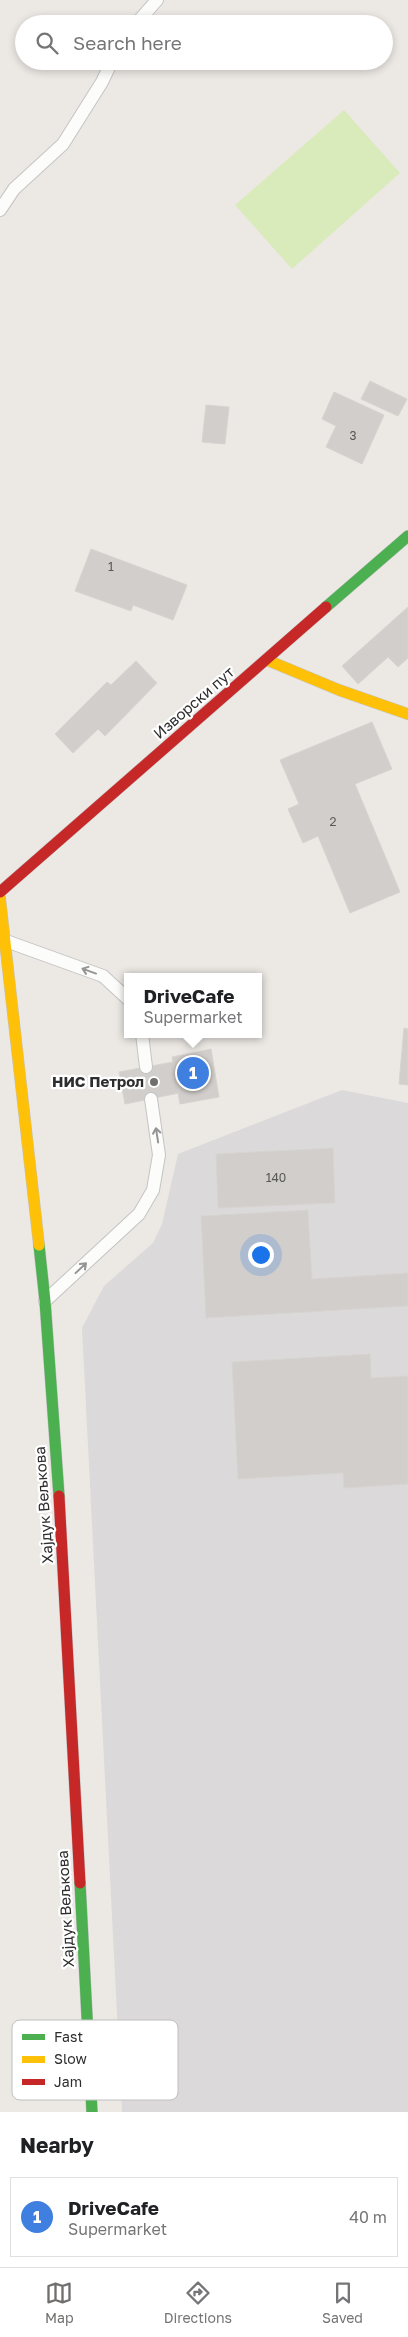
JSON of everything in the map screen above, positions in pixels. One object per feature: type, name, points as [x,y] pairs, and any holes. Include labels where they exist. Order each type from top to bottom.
[{"type":"street","name":"Изворски пут","points":[[0,892],[408,536]]},
{"type":"street","points":[[267,660],[339,690],[408,714]]},
{"type":"street","name":"Хајдук Вељкова","points":[[0,898],[45,1301],[62,1542],[87,2020]]},
{"type":"lane","points":[[144,15],[157,0]]},
{"type":"lane","points":[[0,210],[14,189],[63,144],[108,70]]},
{"type":"lane","points":[[6,941],[103,976],[124,995]]},
{"type":"lane","points":[[142,1038],[146,1067]]},
{"type":"lane","points":[[45,1301],[139,1214],[154,1190],[160,1154],[151,1098]]},
{"type":"shaded area","points":[[342,1090],[408,1103],[408,2112],[122,2112],[121,2100],[178,2100],[178,2020],[117,2020],[82,1328],[104,1286],[153,1243],[162,1224],[178,1154]]},
{"type":"green space","points":[[344,110],[400,173],[292,269],[235,205]]},
{"type":"building","points":[[370,381],[407,399],[398,416],[361,399]]},
{"type":"building","points":[[334,392],[384,415],[362,464],[326,447],[336,426],[322,419]]},
{"type":"building","points":[[206,405],[229,407],[225,444],[202,442]]},
{"type":"building","points":[[91,549],[187,585],[173,620],[133,605],[131,611],[75,591]]},
{"type":"building","points":[[408,607],[408,658],[398,667],[388,657],[358,684],[342,666]]},
{"type":"building","points":[[136,661],[157,683],[105,736],[98,729],[73,753],[55,734],[107,682],[111,685]]},
{"type":"building","points":[[372,722],[392,769],[355,784],[400,892],[350,913],[318,836],[303,843],[288,809],[299,804],[280,760]]},
{"type":"building","points":[[404,1028],[408,1029],[408,1085],[399,1084]]},
{"type":"building","points":[[211,1049],[219,1097],[180,1104],[172,1057]]},
{"type":"building","points":[[173,1062],[179,1093],[125,1104],[119,1072]]},
{"type":"building","points":[[333,1148],[335,1203],[218,1208],[216,1154]]},
{"type":"building","points":[[308,1210],[312,1279],[408,1273],[408,1306],[206,1318],[201,1216]]},
{"type":"building","points":[[370,1354],[371,1378],[408,1376],[408,1484],[344,1488],[343,1473],[238,1479],[232,1362]]},
{"type":"traffic: fast","points":[[326,607],[408,536]]},
{"type":"traffic: fast","points":[[39,1245],[45,1301],[59,1496]]},
{"type":"traffic: fast","points":[[80,1883],[87,2020]]},
{"type":"traffic: fast","points":[[91,2100],[92,2112]]},
{"type":"traffic: slow","points":[[267,660],[339,690],[408,714]]},
{"type":"traffic: slow","points":[[0,898],[39,1245]]},
{"type":"traffic: jam","points":[[0,892],[326,607]]},
{"type":"traffic: jam","points":[[59,1496],[80,1883]]},
{"type":"place","name":"DriveCafe","points":[[193,1073]]},
{"type":"place","name":"НИС Петрол","points":[[154,1082]]}]
